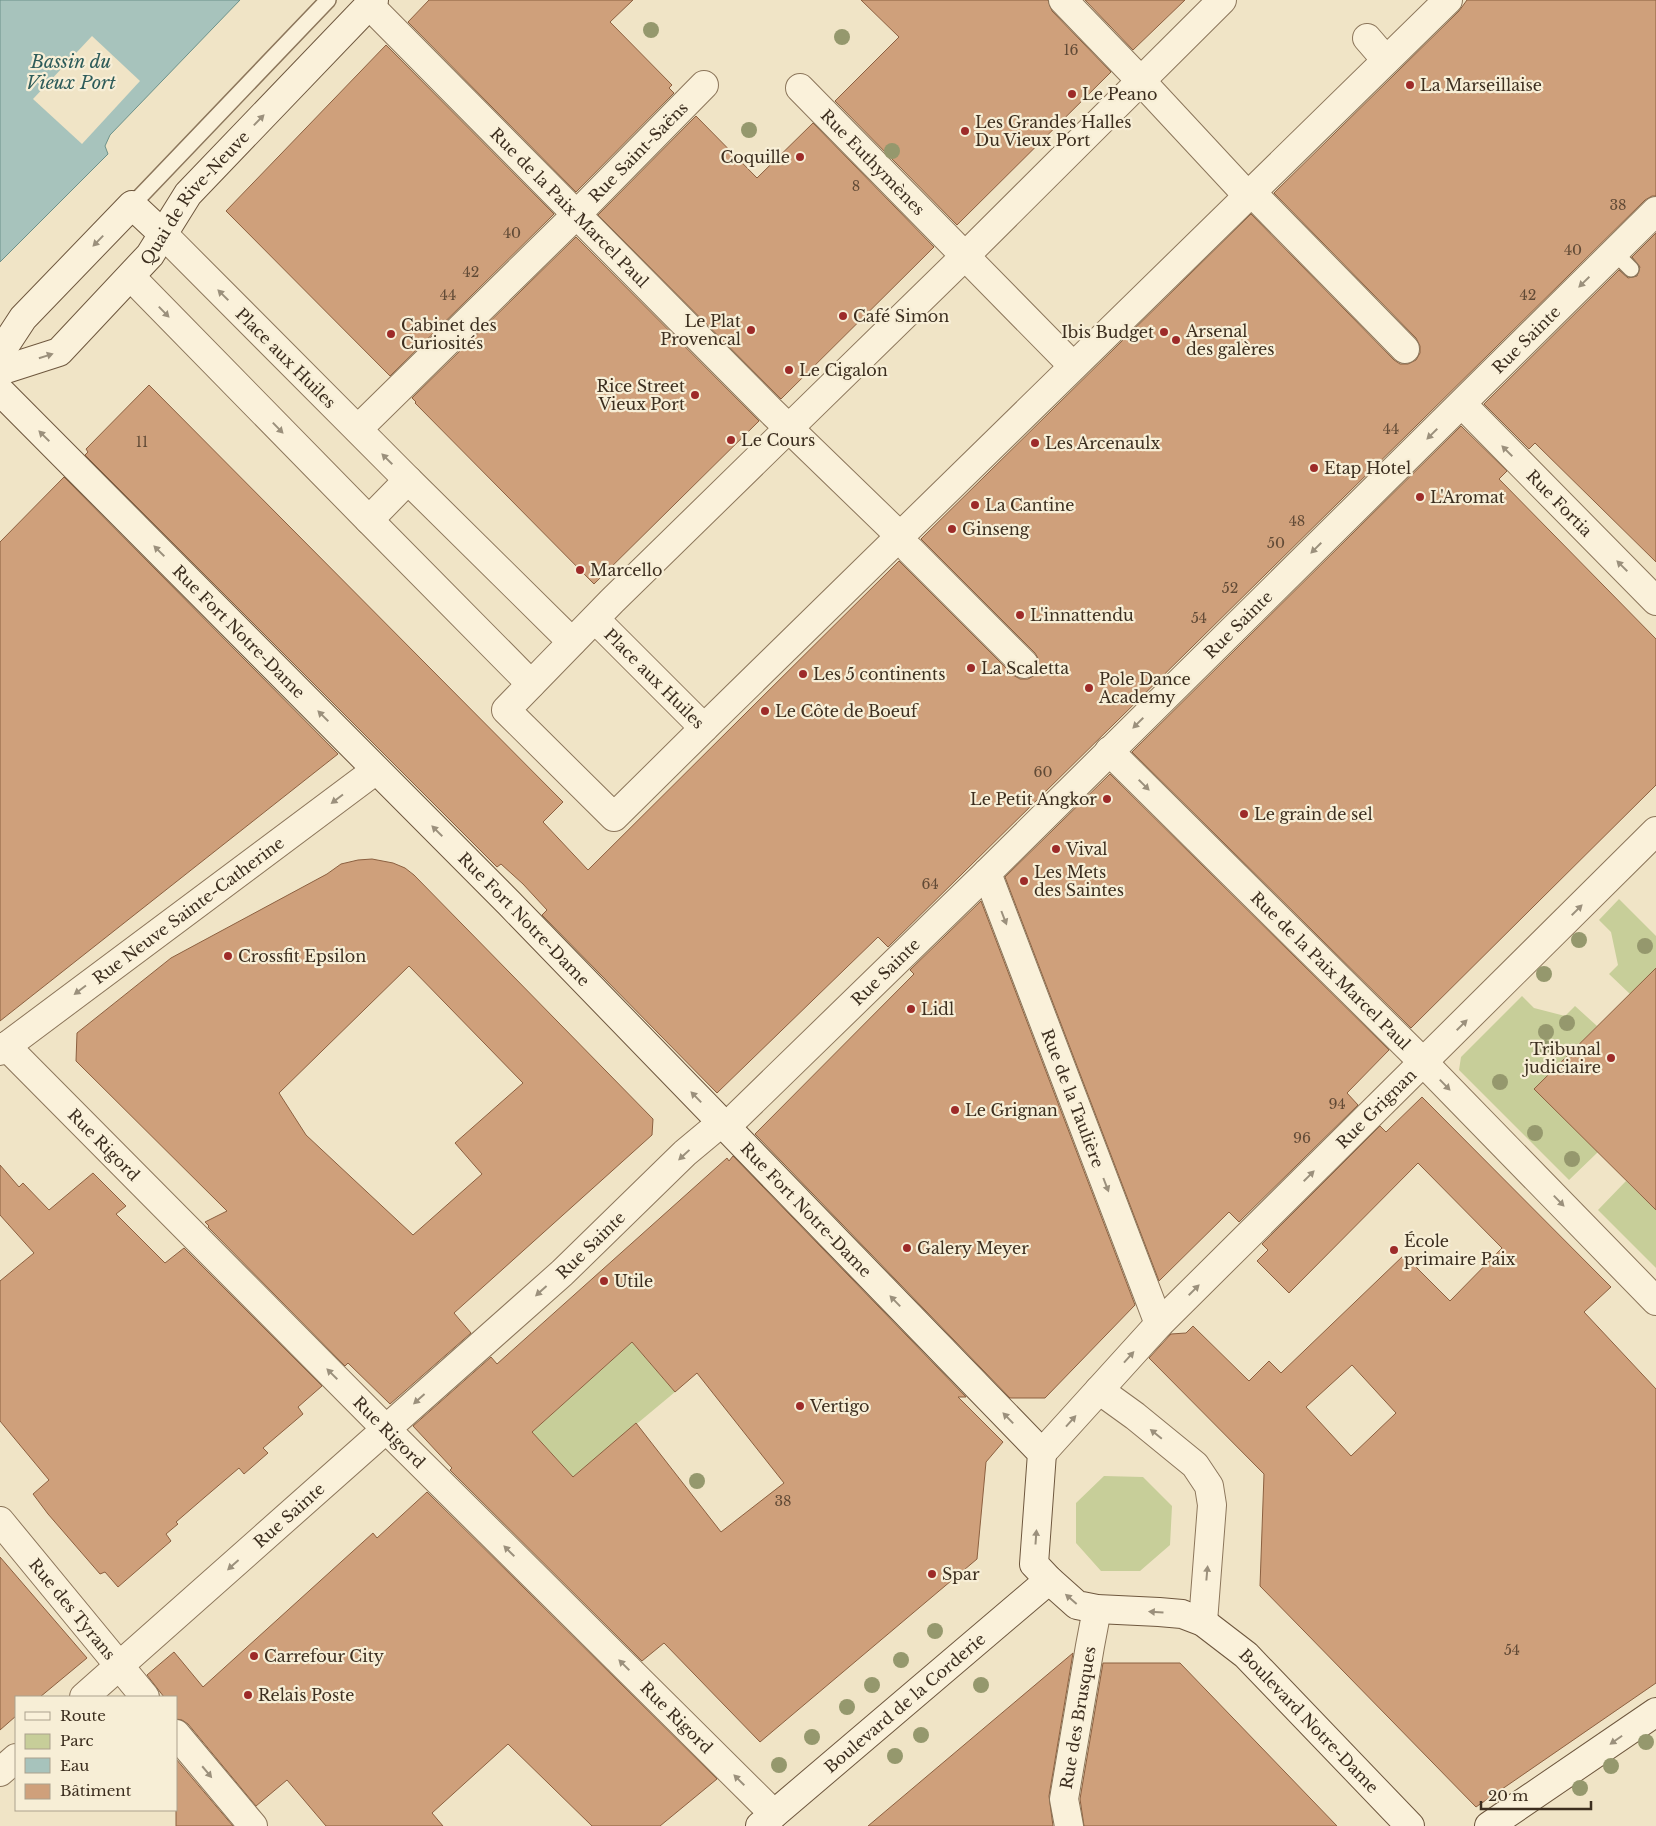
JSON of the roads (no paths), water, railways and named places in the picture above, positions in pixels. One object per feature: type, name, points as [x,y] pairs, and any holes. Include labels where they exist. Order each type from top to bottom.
[{"type":"street","points":[[1063,0],[1254,199],[1405,349]]},
{"type":"street","points":[[595,619],[966,256],[1222,0]]},
{"type":"street","points":[[704,728],[905,543],[1073,366],[1254,199],[1386,60],[1448,0]]},
{"type":"street","name":"Quai de Rive-Neuve","points":[[0,371],[59,352],[150,255],[188,194],[372,2]]},
{"type":"street","name":"Rue de la Paix Marcel Paul","points":[[372,2],[770,410],[905,543]]},
{"type":"street","points":[[1367,38],[1386,60]]},
{"type":"street","name":"Rue Saint-Saëns","points":[[358,429],[577,214],[704,85]]},
{"type":"street","name":"Rue Euthymènes","points":[[800,88],[1073,366]]},
{"type":"street","name":"Place aux Huiles","points":[[132,206],[164,235],[572,642]]},
{"type":"street","name":"Quai de Rive-Neuve","points":[[0,352],[23,318],[132,206]]},
{"type":"street","name":"Rue Sainte","points":[[85,1696],[562,1273],[685,1153],[721,1123],[729,1124],[987,873],[1109,750],[1462,404],[1512,352],[1623,261],[1656,211]]},
{"type":"street","points":[[130,276],[531,684]]},
{"type":"street","name":"Rue Fort Notre-Dame","points":[[0,391],[509,903],[1042,1453]]},
{"type":"street","name":"Rue Fortia","points":[[1462,404],[1656,601]]},
{"type":"street","points":[[369,520],[408,480]]},
{"type":"street","points":[[905,543],[1024,664]]},
{"type":"street","name":"Place aux Huiles","points":[[595,619],[704,728],[614,817],[506,710],[595,619]]},
{"type":"street","name":"Rue de la Paix Marcel Paul","points":[[1109,750],[1424,1063],[1656,1301]]},
{"type":"street","name":"Rue Neuve Sainte-Catherine","points":[[3,1048],[376,770]]},
{"type":"street","name":"Rue Grignan","points":[[1042,1453],[1159,1324],[1656,831]]},
{"type":"street","name":"Rue de la Taulière","points":[[987,873],[1159,1324]]},
{"type":"street","name":"Rue Rigord","points":[[3,1048],[386,1429],[767,1820]]},
{"type":"street","points":[[1099,1390],[1135,1416],[1195,1465],[1209,1486],[1212,1506],[1203,1622]]},
{"type":"street","name":"Boulevard Notre-Dame","points":[[1042,1453],[1034,1564],[1049,1580],[1076,1605],[1098,1609],[1182,1614],[1203,1622],[1246,1655],[1410,1826]]},
{"type":"street","name":"Rue des Tyrans","points":[[0,1521],[145,1696]]},
{"type":"street","name":"Boulevard de la Corderie","points":[[767,1820],[1049,1580]]},
{"type":"street","name":"Rue des Brusques","points":[[1068,1826],[1064,1799],[1098,1609]]},
{"type":"street","points":[[1489,1826],[1656,1712]]},
{"type":"street","points":[[178,1736],[253,1826]]},
{"type":"street","points":[[0,1772],[15,1759]]},
{"type":"lane","name":"Quai de Rive-Neuve","points":[[132,206],[328,0]]},
{"type":"water","name":"Bassin du Vieux Port","points":[[0,0],[240,0],[110,135],[105,146],[108,154],[0,262]]},
{"type":"place","name":"La Marseillaise","points":[[1410,85]]},
{"type":"place","name":"Le Peano","points":[[1072,94]]},
{"type":"place","name":"Les Grandes Halles Du Vieux Port","points":[[965,131]]},
{"type":"place","name":"Coquille","points":[[800,157]]},
{"type":"place","name":"Café Simon","points":[[843,316]]},
{"type":"place","name":"Le Plat Provencal","points":[[751,330]]},
{"type":"place","name":"Ibis Budget","points":[[1164,332]]},
{"type":"place","name":"Cabinet des Curiosités","points":[[391,334]]},
{"type":"place","name":"Arsenal des galères","points":[[1176,340]]},
{"type":"place","name":"Le Cigalon","points":[[789,370]]},
{"type":"place","name":"Rice Street Vieux Port","points":[[695,395]]},
{"type":"place","name":"Le Cours","points":[[731,440]]},
{"type":"place","name":"Les Arcenaulx","points":[[1035,443]]},
{"type":"place","name":"Etap Hotel","points":[[1314,468]]},
{"type":"place","name":"L'Aromat","points":[[1420,497]]},
{"type":"place","name":"La Cantine","points":[[975,505]]},
{"type":"place","name":"Ginseng","points":[[952,529]]},
{"type":"place","name":"Marcello","points":[[580,570]]},
{"type":"place","name":"L'innattendu","points":[[1020,615]]},
{"type":"place","name":"La Scaletta","points":[[971,668]]},
{"type":"place","name":"Les 5 continents","points":[[803,674]]},
{"type":"place","name":"Pole Dance Academy","points":[[1089,688]]},
{"type":"place","name":"Le Côte de Boeuf","points":[[765,711]]},
{"type":"place","name":"Le Petit Angkor","points":[[1107,799]]},
{"type":"place","name":"Le grain de sel","points":[[1244,814]]},
{"type":"place","name":"Vival","points":[[1056,849]]},
{"type":"place","name":"Les Mets des Saintes","points":[[1024,881]]},
{"type":"place","name":"Crossfit Epsilon","points":[[228,956]]},
{"type":"place","name":"Lidl","points":[[911,1009]]},
{"type":"place","name":"Tribunal judiciaire","points":[[1611,1058]]},
{"type":"place","name":"Le Grignan","points":[[955,1110]]},
{"type":"place","name":"Galery Meyer","points":[[907,1248]]},
{"type":"place","name":"École primaire Paix","points":[[1394,1250]]},
{"type":"place","name":"Utile","points":[[604,1281]]},
{"type":"place","name":"Vertigo","points":[[800,1406]]},
{"type":"place","name":"Spar","points":[[932,1574]]},
{"type":"place","name":"Carrefour City","points":[[254,1656]]},
{"type":"place","name":"Relais Poste","points":[[248,1695]]}]
